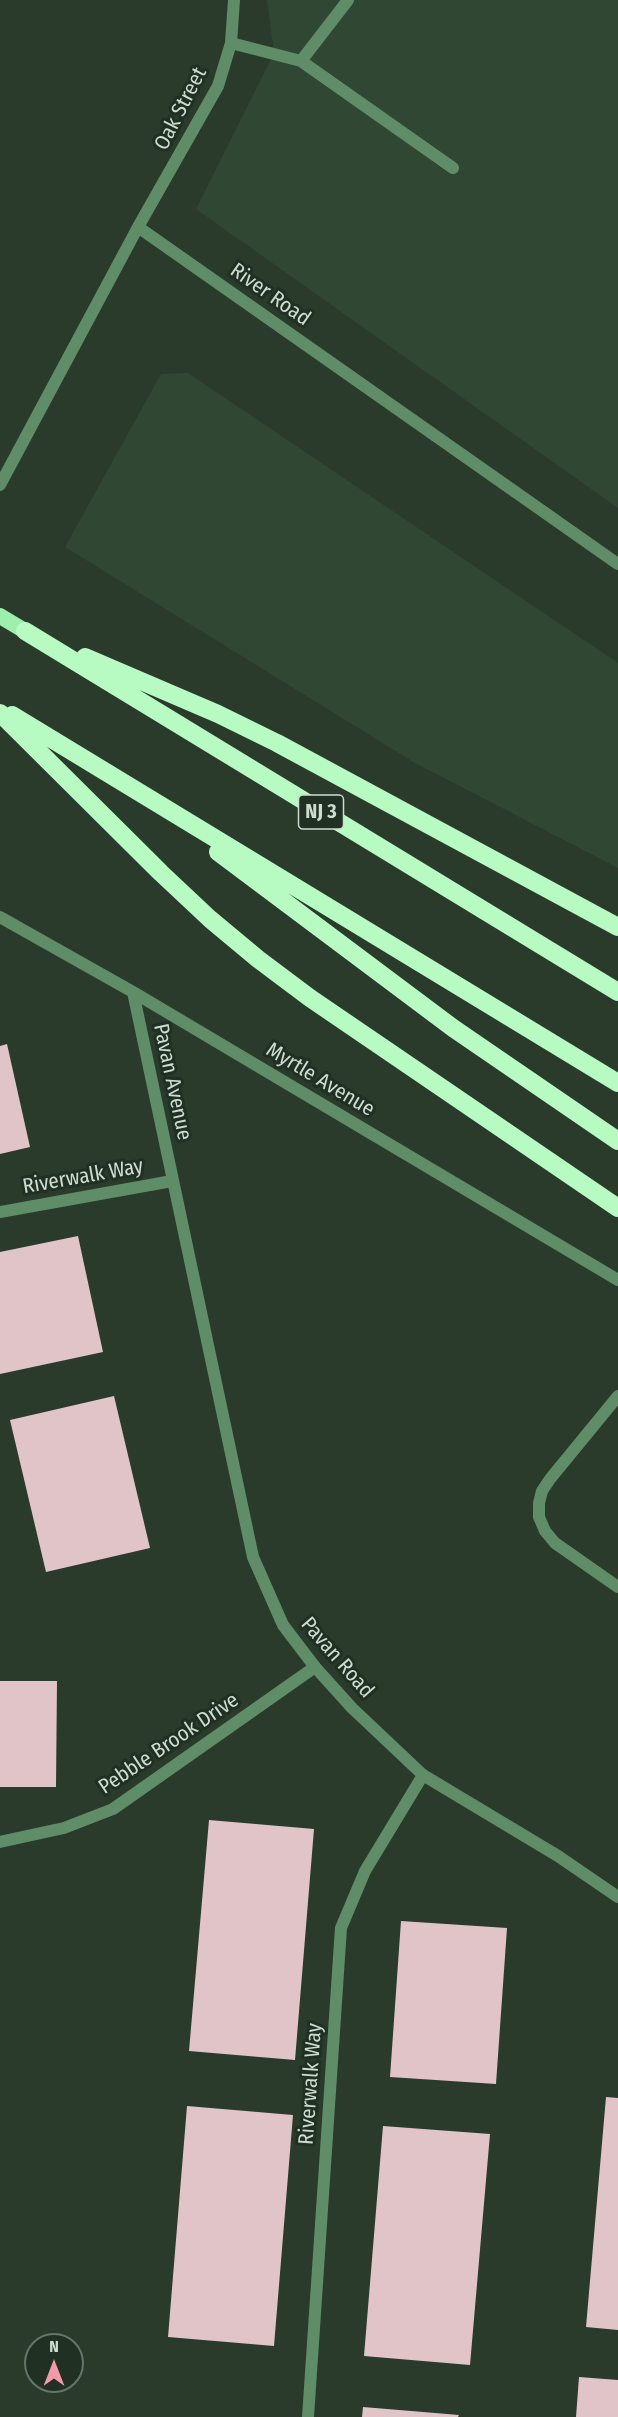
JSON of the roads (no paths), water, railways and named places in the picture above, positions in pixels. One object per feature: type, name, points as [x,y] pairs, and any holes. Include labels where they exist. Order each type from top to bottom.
[{"type":"highway","name":"NJ 3","points":[[0,616],[618,992]]},
{"type":"highway","points":[[25,631],[218,714],[277,742],[618,927]]},
{"type":"highway","points":[[0,708],[618,1083]]},
{"type":"highway","points":[[0,713],[161,873],[210,919],[258,959],[310,998],[618,1208]]},
{"type":"highway","points":[[141,793],[453,1028],[618,1141]]},
{"type":"street","name":"Oak Street","points":[[138,227],[218,86],[231,43],[234,0]]},
{"type":"street","points":[[301,60],[348,0]]},
{"type":"street","points":[[231,43],[301,60],[453,168]]},
{"type":"street","points":[[0,485],[138,227]]},
{"type":"street","name":"River Road","points":[[138,227],[618,564]]},
{"type":"street","name":"Myrtle Avenue","points":[[0,916],[133,992],[618,1280]]},
{"type":"street","name":"Pavan Avenue","points":[[133,992],[172,1181]]},
{"type":"street","name":"Riverwalk Way","points":[[0,1212],[172,1181]]},
{"type":"street","name":"Pavan Road","points":[[172,1181],[253,1557],[283,1625],[315,1667],[352,1708],[423,1775],[558,1856],[618,1896]]},
{"type":"street","points":[[618,1396],[542,1491],[539,1517],[545,1531],[555,1543],[618,1587]]},
{"type":"street","name":"Pebble Brook Drive","points":[[0,1842],[64,1828],[113,1809],[315,1667]]},
{"type":"street","name":"Riverwalk Way","points":[[308,2417],[341,1928],[365,1871],[423,1775]]}]
